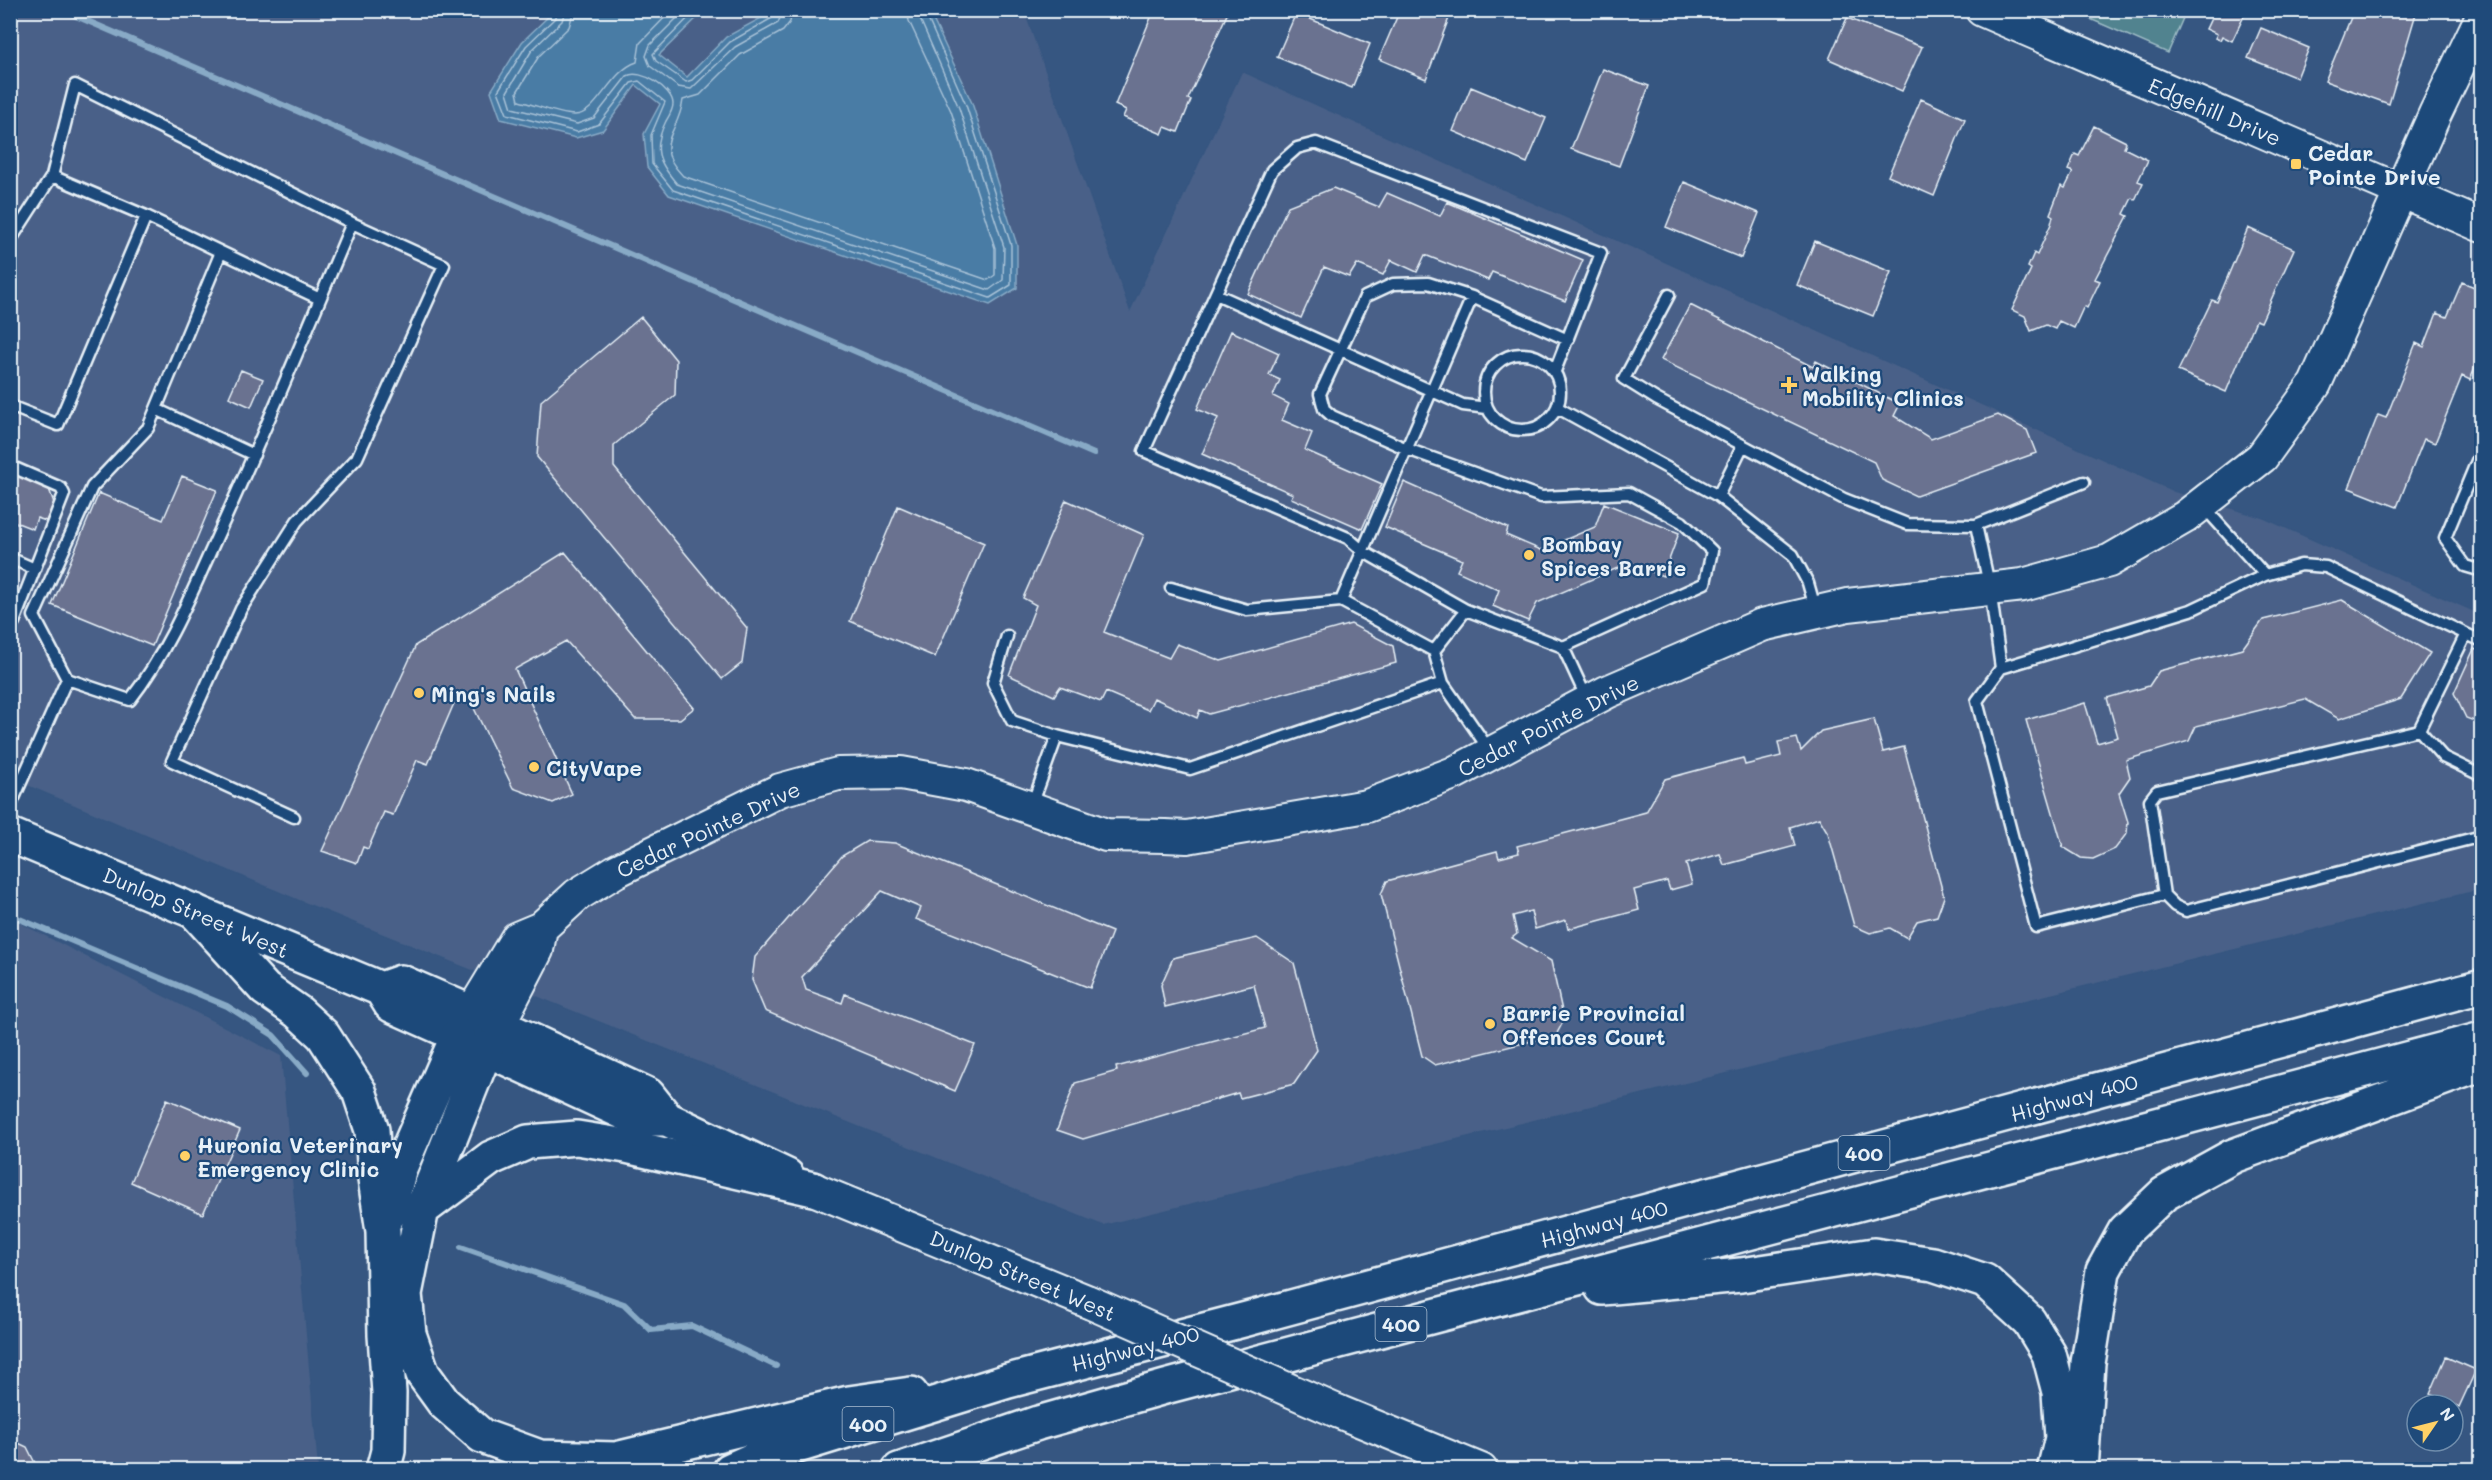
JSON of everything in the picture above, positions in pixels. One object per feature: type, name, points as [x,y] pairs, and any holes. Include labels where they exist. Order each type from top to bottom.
[{"type":"main road","name":"Dunlop Street West","points":[[10,835],[381,989],[391,1005],[478,1030],[638,1119],[667,1119],[813,1189]]},
{"type":"main road","points":[[194,911],[265,989],[298,1012],[323,1035],[359,1091],[372,1130],[375,1179],[383,1231],[385,1335],[389,1393],[388,1451],[383,1470]]},
{"type":"main road","name":"Highway 400","points":[[730,1470],[752,1460],[1008,1381],[1258,1316],[2481,987]]},
{"type":"main road","points":[[383,1231],[400,1168],[478,1030]]},
{"type":"main road","points":[[478,1030],[422,1209],[405,1294],[409,1334],[423,1374],[444,1403],[482,1436],[540,1457],[616,1459],[849,1403],[1008,1381]]},
{"type":"main road","name":"400","points":[[899,1470],[936,1455],[1061,1416],[2481,1039]]},
{"type":"main road","points":[[2074,1469],[2103,1271],[2125,1231],[2164,1194],[2234,1156],[2481,1064]]},
{"type":"main road","points":[[422,1209],[491,1158],[528,1142],[577,1138],[626,1146],[813,1189]]},
{"type":"main road","points":[[1508,1296],[1741,1275],[1874,1255],[1933,1264],[1985,1281],[2029,1321],[2049,1354],[2059,1392],[2062,1438],[2074,1469]]},
{"type":"street","name":"Edgehill Drive","points":[[1982,10],[2481,226]]},
{"type":"street","name":"Cedar Pointe Drive","points":[[478,1030],[537,950],[541,928],[577,895],[616,871],[780,790],[838,774],[901,773],[966,785],[1106,835],[1187,837],[1366,806],[1454,773],[1588,702],[1762,625],[1848,605],[2023,585],[2109,561],[2185,517],[2262,457],[2315,384],[2481,16]]},
{"type":"street","name":"Dunlop Street West","points":[[813,1189],[1089,1302],[1337,1411],[1481,1470]]},
{"type":"lane","points":[[10,241],[52,176],[75,85],[352,223],[444,265],[357,458],[297,521],[241,609],[172,761],[294,816]]},
{"type":"lane","points":[[1555,371],[1601,254],[1316,143],[1297,148],[1272,170],[1144,451],[1348,538],[1364,552],[1466,610],[1563,647],[1588,702]]},
{"type":"lane","points":[[52,176],[146,216],[320,299]]},
{"type":"lane","points":[[10,406],[58,425],[146,216]]},
{"type":"lane","points":[[221,252],[148,428],[92,487],[34,616],[67,679],[130,700],[148,677],[180,619],[254,455],[352,223]]},
{"type":"lane","points":[[1563,647],[1705,583],[1712,551],[1682,522],[1629,493],[1541,497],[1407,449],[1332,416],[1324,409],[1320,394],[1365,297],[1394,284],[1428,283],[1472,297],[1568,340]]},
{"type":"lane","points":[[1215,294],[1463,405],[1487,408]]},
{"type":"lane","points":[[1669,295],[1624,379],[1656,399],[1844,498],[1906,524],[1976,525],[2084,482]]},
{"type":"lane","points":[[1341,601],[1472,297]]},
{"type":"lane","points":[[1522,353],[1535,355],[1546,361],[1555,371],[1560,383],[1558,408],[1541,426],[1529,430],[1504,426],[1487,408],[1484,396],[1485,383],[1494,366],[1509,356],[1522,353]]},
{"type":"lane","points":[[1558,408],[1718,496],[1793,555],[1808,583],[1816,612]]},
{"type":"lane","points":[[156,410],[254,455]]},
{"type":"lane","points":[[1718,496],[1743,445]]},
{"type":"lane","points":[[2481,449],[2445,538],[2464,566],[2481,571]]},
{"type":"lane","points":[[10,466],[61,488],[64,494],[14,622]]},
{"type":"lane","points":[[2201,504],[2265,575]]},
{"type":"lane","points":[[1976,525],[1990,589],[2001,668]]},
{"type":"lane","points":[[10,558],[35,569]]},
{"type":"lane","points":[[2163,895],[2036,927],[1977,701],[2001,668],[2191,610],[2265,575],[2301,565],[2326,567],[2481,640]]},
{"type":"lane","points":[[1171,588],[1247,610],[1341,601],[1434,651],[1443,683],[1491,753]]},
{"type":"lane","points":[[1434,651],[1466,610]]},
{"type":"lane","points":[[2419,730],[2466,634]]},
{"type":"lane","points":[[1007,636],[993,683],[1012,720],[1057,736],[1190,769],[1443,683]]},
{"type":"lane","points":[[10,807],[67,679]]},
{"type":"lane","points":[[2419,730],[2443,757],[2481,776]]},
{"type":"lane","points":[[2419,730],[2157,791],[2151,800],[2151,807],[2163,895],[2175,906],[2186,911],[2481,836]]},
{"type":"lane","points":[[1031,808],[1057,736]]},
{"type":"shaded area","points":[[10,11],[1024,11],[1130,312],[1242,72],[2174,492],[2262,518],[2481,615],[2481,889],[1103,1225],[302,901],[11,778]]},
{"type":"shaded area","points":[[10,918],[281,1056],[318,1469],[11,1469]]},
{"type":"green space","points":[[2186,10],[2168,53],[2072,11]]},
{"type":"water","points":[[554,11],[704,11],[659,55],[687,77],[726,37],[774,11],[929,11],[972,103],[1017,245],[1017,288],[990,305],[669,195],[647,167],[644,134],[660,104],[636,85],[603,130],[576,138],[501,119],[491,91],[522,42]]},
{"type":"building","points":[[1154,10],[1229,10],[1188,99],[1191,100],[1178,132],[1165,127],[1162,134],[1123,117],[1126,110],[1115,105]]},
{"type":"building","points":[[1400,10],[1452,10],[1426,79],[1379,59]]},
{"type":"building","points":[[2215,10],[2246,12],[2232,41],[2222,36],[2220,40],[2215,38],[2217,34],[2206,29]]},
{"type":"building","points":[[2354,10],[2417,10],[2389,104],[2325,81]]},
{"type":"building","points":[[1296,13],[1370,44],[1352,88],[1277,57]]},
{"type":"building","points":[[1847,18],[1922,47],[1902,91],[1829,59]]},
{"type":"building","points":[[2261,28],[2309,48],[2297,78],[2248,58]]},
{"type":"building","points":[[1603,69],[1649,86],[1619,166],[1571,149]]},
{"type":"building","points":[[1471,87],[1546,118],[1527,163],[1453,131]]},
{"type":"building","points":[[1921,99],[1965,119],[1934,196],[1888,176]]},
{"type":"building","points":[[2094,126],[2126,142],[2124,148],[2148,160],[2138,181],[2143,183],[2135,200],[2132,198],[2124,214],[2128,216],[2095,279],[2100,281],[2087,308],[2084,306],[2074,328],[2059,321],[2055,329],[2046,325],[2031,331],[2025,316],[2012,310],[2031,269],[2028,267],[2034,253],[2037,255],[2051,224],[2053,216],[2050,214],[2061,186],[2065,188],[2073,172],[2068,170],[2075,154],[2079,156]]},
{"type":"building","points":[[1684,182],[1759,213],[1741,258],[1666,227]]},
{"type":"building","points":[[1333,188],[1379,207],[1387,193],[1440,216],[1447,202],[1583,260],[1565,301],[1492,272],[1488,280],[1425,255],[1417,272],[1391,260],[1383,275],[1357,264],[1349,277],[1324,267],[1301,318],[1248,294],[1288,206]]},
{"type":"building","points":[[2248,228],[2294,249],[2261,322],[2256,320],[2226,392],[2178,371],[2212,300],[2217,302]]},
{"type":"building","points":[[1815,241],[1891,272],[1873,316],[1797,285]]},
{"type":"building","points":[[2462,282],[2482,290],[2482,351],[2470,380],[2462,376],[2435,443],[2424,439],[2397,507],[2349,488],[2378,415],[2386,418],[2416,343],[2424,347],[2437,313],[2447,317]]},
{"type":"building","name":"Walking Mobility Clinics","points":[[1690,305],[1813,367],[1816,361],[1900,404],[1894,416],[1931,439],[1998,415],[2027,430],[2036,453],[1916,496],[1882,480],[1874,462],[1661,360]]},
{"type":"building","points":[[641,317],[676,360],[675,395],[614,445],[614,467],[747,628],[742,663],[722,679],[537,457],[541,401]]},
{"type":"building","points":[[1231,331],[1279,353],[1269,375],[1280,380],[1273,396],[1289,404],[1282,420],[1312,433],[1305,450],[1382,484],[1362,529],[1291,498],[1293,494],[1202,454],[1218,418],[1197,409]]},
{"type":"building","points":[[241,370],[263,379],[251,407],[229,397]]},
{"type":"building","points":[[10,470],[48,486],[54,503],[46,521],[37,518],[33,529],[10,520],[13,512],[10,511]]},
{"type":"building","points":[[182,476],[217,490],[152,646],[52,605],[99,493],[163,520]]},
{"type":"building","points":[[1404,482],[1508,528],[1506,535],[1541,550],[1595,527],[1604,503],[1679,533],[1663,576],[1629,563],[1537,603],[1528,621],[1493,606],[1499,590],[1457,571],[1462,560],[1385,527]]},
{"type":"building","points":[[1066,500],[1144,535],[1104,632],[1169,658],[1177,644],[1221,661],[1351,624],[1393,646],[1396,663],[1209,714],[1200,710],[1197,718],[1154,698],[1148,710],[1106,692],[1101,702],[1060,687],[1054,696],[1009,675],[1036,605],[1023,598]]},
{"type":"building","points":[[898,506],[984,543],[935,657],[850,621]]},
{"type":"building","points":[[565,552],[694,708],[680,719],[635,719],[566,641],[515,669],[572,794],[553,803],[513,788],[467,694],[455,701],[428,764],[417,760],[393,815],[384,812],[368,849],[363,847],[357,863],[322,851],[416,645]]},
{"type":"building","points":[[2342,600],[2430,653],[2401,699],[2339,719],[2305,699],[2196,726],[2189,741],[2126,760],[2130,777],[2119,793],[2128,822],[2127,833],[2115,849],[2093,859],[2081,858],[2063,847],[2026,720],[2085,703],[2097,743],[2118,737],[2107,698],[2149,686],[2159,671],[2242,649],[2263,620]]},
{"type":"building","points":[[2474,649],[2482,652],[2482,724],[2466,718],[2454,693]]},
{"type":"building","points":[[1874,719],[1883,752],[1904,747],[1944,897],[1937,916],[1917,921],[1907,938],[1890,928],[1870,933],[1854,926],[1828,833],[1819,818],[1790,827],[1795,846],[1724,865],[1720,854],[1686,864],[1692,884],[1670,890],[1667,881],[1634,890],[1639,910],[1568,929],[1566,920],[1535,929],[1531,911],[1513,916],[1517,934],[1512,938],[1551,961],[1564,1020],[1556,1035],[1435,1065],[1422,1056],[1381,894],[1387,881],[1497,851],[1499,858],[1519,853],[1517,846],[1646,812],[1665,779],[1743,758],[1745,765],[1781,756],[1778,742],[1797,738],[1801,751],[1821,731]]},
{"type":"building","points":[[867,841],[895,843],[1112,932],[1090,988],[916,919],[921,908],[882,891],[802,977],[806,990],[842,1003],[845,994],[975,1045],[955,1091],[765,1011],[752,980],[755,957],[842,856]]},
{"type":"building","points":[[1257,938],[1294,963],[1317,1050],[1294,1084],[1240,1098],[1238,1093],[1083,1139],[1057,1130],[1075,1083],[1117,1071],[1116,1067],[1265,1028],[1254,985],[1165,1007],[1161,985],[1173,958]]},
{"type":"building","name":"Huronia Veterinary Emergency Clinic","points":[[167,1099],[240,1130],[203,1214],[131,1182]]},
{"type":"building","points":[[2446,1357],[2476,1370],[2465,1394],[2430,1393]]},
{"type":"building","points":[[10,1439],[27,1447],[36,1465],[34,1470],[10,1470]]},
{"type":"waterway","points":[[62,10],[1094,454]]},
{"type":"waterway","points":[[10,915],[227,1006],[273,1035],[307,1073]]},
{"type":"waterway","points":[[461,1247],[624,1304],[651,1330],[692,1326],[776,1366]]},
{"type":"place","name":"Cedar Pointe Drive","points":[[2296,164]]},
{"type":"place","name":"Walking Mobility Clinics","points":[[1789,385]]},
{"type":"place","name":"Bombay Spices Barrie","points":[[1529,555]]},
{"type":"place","name":"Ming's Nails","points":[[419,693]]},
{"type":"place","name":"CityVape","points":[[534,767]]},
{"type":"place","name":"Barrie Provincial Offences Court","points":[[1490,1024]]},
{"type":"place","name":"Huronia Veterinary Emergency Clinic","points":[[185,1156]]}]
